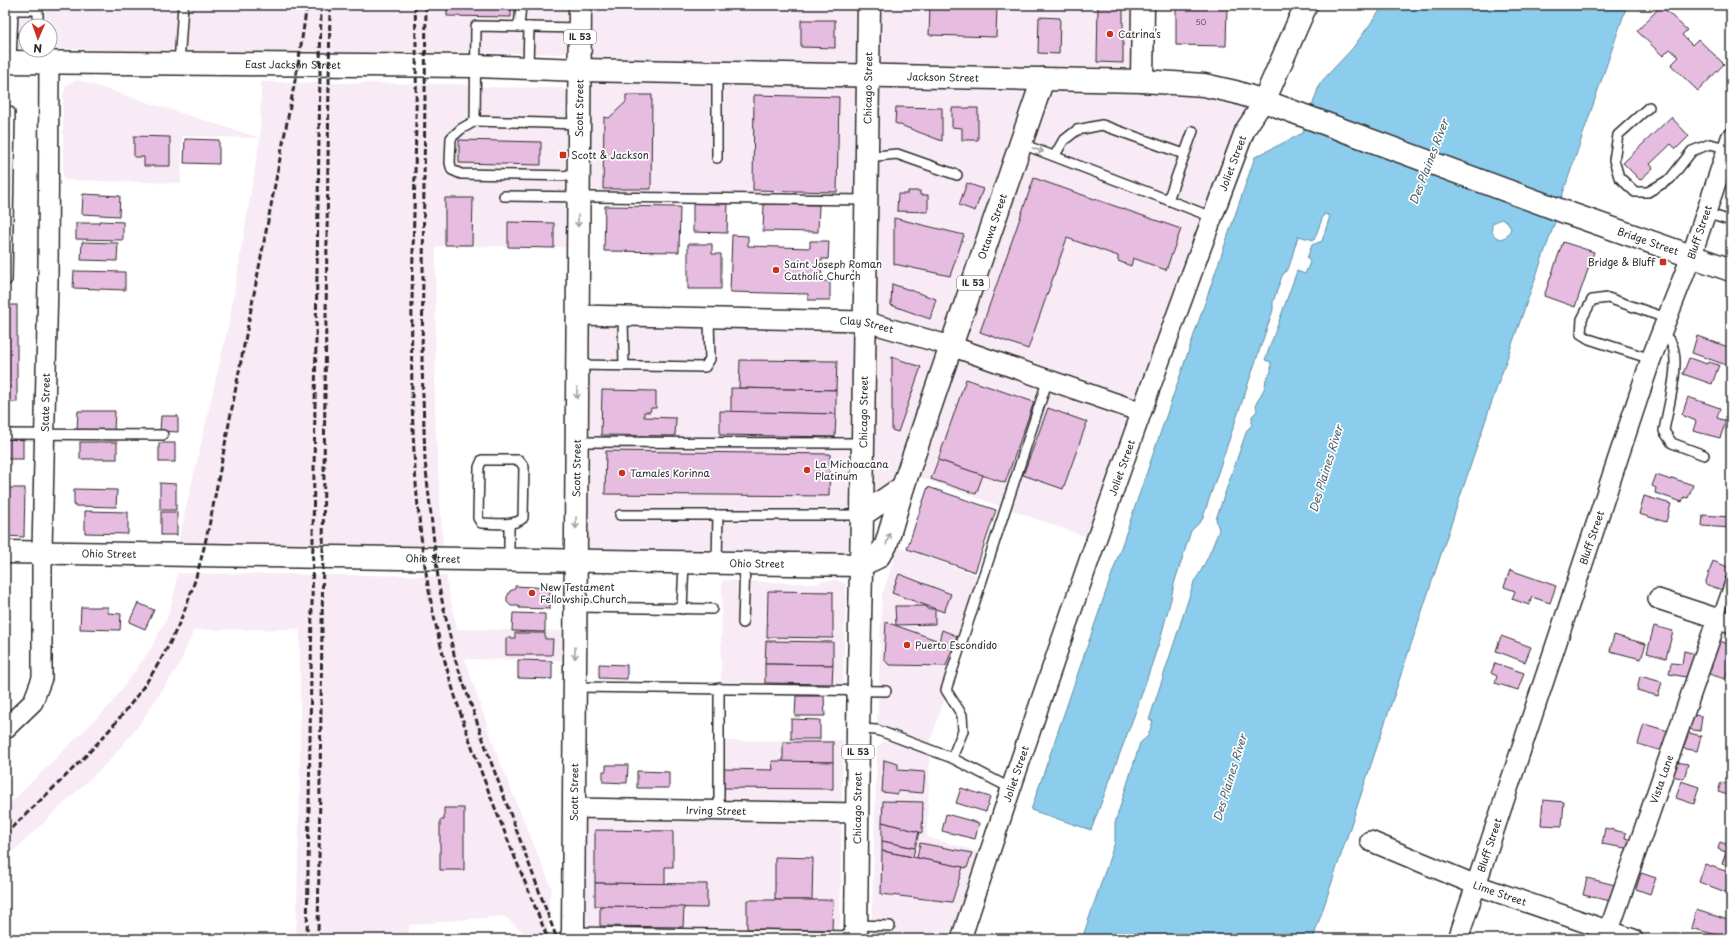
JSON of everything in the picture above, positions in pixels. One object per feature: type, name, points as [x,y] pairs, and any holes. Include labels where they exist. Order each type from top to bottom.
[{"type":"street","name":"Scott Street","points":[[573,937],[580,5]]},
{"type":"street","name":"Chicago Street","points":[[856,933],[869,5]]},
{"type":"street","points":[[1142,82],[1143,5]]},
{"type":"street","name":"Joliet Street","points":[[960,939],[1010,788],[1141,412],[1212,217],[1245,130],[1264,101],[1306,5]]},
{"type":"street","name":"East Jackson Street","points":[[8,62],[41,58],[179,64],[475,66],[580,70]]},
{"type":"street","name":"State Street","points":[[5,729],[34,702],[42,678],[42,552],[48,281],[41,58]]},
{"type":"street","name":"Jackson Street","points":[[580,70],[1142,82],[1204,86],[1235,92],[1300,115]]},
{"type":"street","name":"Ottawa Street","points":[[861,564],[878,557],[886,545],[950,346],[1022,144],[1043,79]]},
{"type":"street","name":"Bridge Street","points":[[1300,115],[1565,212],[1731,270]]},
{"type":"street","name":"Bluff Street","points":[[1458,939],[1651,359],[1691,257],[1730,145]]},
{"type":"street","name":"Clay Street","points":[[578,315],[864,321],[950,346],[1141,412]]},
{"type":"street","points":[[862,515],[904,487]]},
{"type":"street","name":"Ohio Street","points":[[5,552],[861,564]]},
{"type":"street","points":[[1658,599],[1724,621]]},
{"type":"street","name":"Vista Lane","points":[[1607,935],[1724,621]]},
{"type":"street","name":"Irving Street","points":[[574,808],[858,813]]},
{"type":"street","name":"Lime Street","points":[[1370,841],[1476,885],[1607,935],[1633,939]]},
{"type":"lane","points":[[179,64],[183,5]]},
{"type":"lane","points":[[521,5],[528,68]]},
{"type":"lane","points":[[8,62],[9,10],[38,8]]},
{"type":"lane","points":[[475,121],[476,26],[580,28]]},
{"type":"lane","points":[[717,72],[717,158]]},
{"type":"lane","points":[[1649,108],[1618,135],[1614,160],[1618,177],[1635,192],[1648,192],[1670,179],[1692,151],[1710,144],[1730,145]]},
{"type":"lane","points":[[5,109],[10,112],[7,280]]},
{"type":"lane","points":[[579,124],[475,121],[461,129],[451,138],[450,163],[452,170],[461,174],[579,186],[866,200]]},
{"type":"lane","points":[[1055,156],[1062,141],[1076,130],[1102,125],[1184,154]]},
{"type":"lane","points":[[1168,200],[1193,131]]},
{"type":"lane","points":[[1022,144],[1212,217]]},
{"type":"lane","points":[[866,157],[897,154],[957,175]]},
{"type":"lane","points":[[504,196],[579,186]]},
{"type":"lane","points":[[1706,214],[1731,221]]},
{"type":"lane","points":[[1651,359],[1589,339],[1582,334],[1582,319],[1592,300],[1608,298],[1663,326],[1673,347],[1674,374],[1664,431],[1672,443],[1704,455]]},
{"type":"lane","points":[[623,316],[624,366]]},
{"type":"lane","points":[[577,365],[705,367],[710,359],[709,318]]},
{"type":"lane","points":[[952,758],[963,731],[962,715],[946,690],[1048,379]]},
{"type":"lane","points":[[5,434],[163,435]]},
{"type":"lane","points":[[577,442],[862,443]]},
{"type":"lane","points":[[482,460],[519,460],[524,467],[523,518],[519,522],[509,524],[481,523],[478,518],[479,467],[482,460]]},
{"type":"lane","points":[[620,515],[862,515]]},
{"type":"lane","points":[[717,562],[718,515]]},
{"type":"lane","points":[[509,524],[509,558]]},
{"type":"lane","points":[[682,609],[684,561]]},
{"type":"lane","points":[[743,623],[746,562]]},
{"type":"lane","points":[[1724,621],[1731,579]]},
{"type":"lane","points":[[576,607],[712,609]]},
{"type":"lane","points":[[575,687],[859,690],[886,692]]},
{"type":"lane","points":[[718,810],[719,688]]},
{"type":"lane","points":[[858,729],[877,730],[952,758],[1010,788]]},
{"type":"lane","points":[[573,937],[856,933],[890,926]]},
{"type":"shaded area","points":[[5,5],[573,5],[568,48],[563,54],[451,52],[437,55],[58,49],[58,18],[18,18],[18,49],[5,48]]},
{"type":"shaded area","points":[[581,5],[867,5],[867,74],[581,66]]},
{"type":"shaded area","points":[[870,5],[1143,5],[1141,81],[869,75]]},
{"type":"shaded area","points":[[580,68],[868,76],[865,200],[576,197]]},
{"type":"shaded area","points":[[869,77],[1042,83],[950,344],[865,320]]},
{"type":"shaded area","points":[[77,80],[260,138],[182,136],[181,183],[63,180],[63,95],[66,85]]},
{"type":"shaded area","points":[[261,82],[460,84],[485,87],[562,88],[568,92],[576,197],[574,247],[436,246],[435,420],[443,547],[178,543],[229,322],[260,138]]},
{"type":"shaded area","points":[[1044,82],[1142,83],[1263,102],[1095,540],[910,474]]},
{"type":"shaded area","points":[[578,316],[863,322],[860,564],[575,558]]},
{"type":"shaded area","points":[[864,322],[949,346],[903,487],[863,514]]},
{"type":"shaded area","points":[[898,547],[986,578],[928,748],[877,728],[882,595]]},
{"type":"shaded area","points":[[177,573],[447,576],[447,584],[457,629],[573,631],[573,660],[465,659],[499,760],[552,889],[549,898],[548,939],[531,939],[504,916],[409,925],[409,939],[296,939],[300,785],[300,629],[194,630],[179,665],[137,728],[109,761],[5,859],[5,808],[111,704],[150,650],[168,616],[175,590]]},
{"type":"shaded area","points":[[722,580],[817,584],[821,581],[837,580],[846,584],[843,691],[721,690]]},
{"type":"shaded area","points":[[843,740],[840,928],[834,931],[574,931],[575,810],[719,811],[720,741]]},
{"type":"shaded area","points":[[884,741],[930,752],[927,837],[987,854],[958,939],[871,939],[877,747]]},
{"type":"shaded area","points":[[575,935],[819,939],[575,939]]},
{"type":"water","name":"Des Plaines River","points":[[1384,5],[1627,5],[1561,199],[1555,222],[1490,407],[1313,939],[1082,939],[1115,842],[1115,823],[1140,743],[1148,736],[1153,721],[1149,720],[1194,582],[1205,563],[1219,530],[1216,519],[1247,430],[1252,425],[1252,416],[1257,411],[1256,404],[1265,387],[1266,379],[1271,372],[1271,362],[1265,360],[1297,271],[1305,274],[1310,262],[1307,258],[1312,245],[1322,241],[1330,216],[1324,214],[1314,240],[1298,236],[1289,267],[1282,276],[1273,302],[1273,310],[1202,520],[1191,531],[1174,584],[1160,640],[1137,708],[1091,830],[1031,810],[1255,157],[1303,133],[1320,83],[1352,49]],"holes":[[[1501,219],[1507,221],[1511,229],[1506,237],[1500,239],[1497,238],[1492,232],[1493,223]]]},
{"type":"building","points":[[447,5],[511,5],[511,17],[447,16]]},
{"type":"building","points":[[930,5],[997,5],[996,37],[929,35]]},
{"type":"building","name":"Catrina’s","points":[[1098,5],[1123,6],[1123,63],[1097,62]]},
{"type":"building","points":[[1176,5],[1227,5],[1226,46],[1176,45]]},
{"type":"building","points":[[1661,6],[1687,30],[1682,35],[1692,45],[1698,39],[1724,64],[1698,91],[1671,65],[1679,57],[1670,49],[1663,56],[1637,31]]},
{"type":"building","points":[[1039,17],[1060,18],[1059,54],[1038,53]]},
{"type":"building","points":[[801,20],[835,20],[835,48],[801,47]]},
{"type":"building","points":[[626,95],[652,95],[651,189],[603,189],[604,117],[609,118],[626,102]]},
{"type":"building","points":[[754,95],[839,97],[837,192],[753,190]]},
{"type":"building","points":[[896,107],[942,108],[942,141],[895,123]]},
{"type":"building","points":[[952,108],[978,108],[978,140],[962,140],[962,128],[952,127]]},
{"type":"building","points":[[1671,117],[1689,136],[1676,149],[1671,144],[1650,164],[1653,168],[1640,180],[1623,163]]},
{"type":"building","points":[[134,136],[170,137],[170,166],[144,166],[144,157],[134,157]]},
{"type":"building","points":[[185,139],[219,140],[219,164],[184,163]]},
{"type":"building","points":[[459,140],[541,142],[541,165],[459,163]]},
{"type":"building","points":[[1034,178],[1181,229],[1166,270],[1133,258],[1131,266],[1118,261],[1118,256],[1067,238],[1028,349],[980,332]]},
{"type":"building","points":[[967,183],[983,189],[975,211],[959,205]]},
{"type":"building","points":[[908,191],[920,191],[920,195],[928,195],[928,212],[897,211],[898,194],[908,194]]},
{"type":"building","points":[[83,194],[120,196],[119,216],[82,214]]},
{"type":"building","points":[[445,198],[473,198],[472,245],[445,245]]},
{"type":"building","points":[[693,203],[728,204],[727,233],[693,232]]},
{"type":"building","points":[[764,204],[819,205],[818,232],[763,231]]},
{"type":"building","points":[[605,206],[680,207],[679,252],[604,251]]},
{"type":"building","points":[[894,218],[964,235],[950,276],[894,264]]},
{"type":"building","points":[[99,221],[123,222],[123,240],[76,239],[76,223],[99,223]]},
{"type":"building","points":[[508,222],[554,223],[554,248],[508,247]]},
{"type":"building","name":"Saint Joseph Roman Catholic Church","points":[[732,235],[748,236],[748,246],[810,248],[810,241],[829,241],[828,259],[822,259],[821,281],[830,281],[830,300],[808,300],[808,294],[730,292]]},
{"type":"building","points":[[82,242],[118,243],[117,261],[81,260]]},
{"type":"building","points":[[1563,242],[1594,252],[1575,307],[1544,296]]},
{"type":"building","points":[[688,244],[712,244],[712,254],[721,254],[721,289],[688,289]]},
{"type":"building","points":[[74,271],[125,272],[125,290],[73,288]]},
{"type":"building","points":[[892,284],[936,299],[930,319],[891,305]]},
{"type":"building","points":[[5,305],[17,305],[17,402],[5,402]]},
{"type":"building","points":[[1697,336],[1731,348],[1731,360],[1729,366],[1692,353]]},
{"type":"building","points":[[892,357],[921,367],[898,432],[892,430]]},
{"type":"building","points":[[1689,358],[1707,364],[1708,362],[1719,365],[1712,384],[1683,374]]},
{"type":"building","points":[[740,360],[837,361],[836,390],[739,388]]},
{"type":"building","points":[[966,379],[1034,402],[1005,483],[938,460]]},
{"type":"building","points":[[731,388],[836,390],[836,414],[731,412]]},
{"type":"building","points":[[602,390],[656,391],[656,408],[651,408],[650,412],[644,412],[644,417],[676,418],[675,436],[601,435]]},
{"type":"building","points":[[1688,397],[1720,408],[1717,418],[1726,421],[1720,438],[1693,431],[1696,421],[1682,415]]},
{"type":"building","points":[[1048,408],[1087,422],[1063,489],[1023,475]]},
{"type":"building","points":[[78,411],[115,411],[114,431],[77,430]]},
{"type":"building","points":[[720,411],[836,414],[835,437],[720,435]]},
{"type":"building","points":[[161,416],[178,416],[178,432],[160,431]]},
{"type":"building","points":[[5,439],[23,439],[23,459],[5,459]]},
{"type":"building","points":[[80,442],[117,442],[117,459],[80,459]]},
{"type":"building","points":[[159,443],[175,443],[175,462],[159,462]]},
{"type":"building","points":[[606,451],[830,454],[829,496],[605,494]]},
{"type":"building","points":[[938,460],[983,475],[976,494],[931,479]]},
{"type":"building","points":[[1656,475],[1671,480],[1672,478],[1693,485],[1688,498],[1684,497],[1682,502],[1655,493],[1656,488],[1652,486]]},
{"type":"building","points":[[160,483],[176,484],[176,510],[160,510]]},
{"type":"building","points":[[928,487],[996,510],[975,572],[907,549]]},
{"type":"building","points":[[5,488],[25,488],[24,537],[5,536]]},
{"type":"building","points":[[74,489],[117,490],[116,507],[74,506]]},
{"type":"building","points":[[1644,496],[1671,504],[1666,522],[1639,514]]},
{"type":"building","points":[[85,511],[128,512],[128,534],[85,533]]},
{"type":"building","points":[[161,512],[177,512],[177,535],[161,535]]},
{"type":"building","points":[[1703,515],[1731,517],[1731,528],[1702,526]]},
{"type":"building","points":[[1713,561],[1730,568],[1722,590],[1705,584]]},
{"type":"building","points":[[1510,570],[1556,586],[1550,603],[1532,597],[1529,605],[1512,599],[1515,591],[1504,587]]},
{"type":"building","points":[[899,574],[951,594],[944,612],[892,593]]},
{"type":"building","points":[[515,586],[550,588],[550,609],[519,608],[519,606],[511,606],[507,602],[507,597],[510,591],[515,589]]},
{"type":"building","points":[[768,591],[833,592],[833,638],[767,637]]},
{"type":"building","points":[[138,603],[154,610],[145,629],[129,622]]},
{"type":"building","points":[[895,606],[927,606],[927,609],[935,609],[935,624],[896,625]]},
{"type":"building","points":[[81,607],[108,607],[108,613],[121,614],[120,630],[80,629]]},
{"type":"building","points":[[513,613],[545,614],[545,632],[512,631]]},
{"type":"building","points":[[886,622],[939,641],[942,630],[957,636],[946,666],[889,665],[884,659]]},
{"type":"building","points":[[1654,626],[1673,631],[1666,658],[1647,653]]},
{"type":"building","points":[[515,633],[545,633],[545,639],[553,639],[552,655],[506,655],[506,638],[515,638]]},
{"type":"building","points":[[1614,635],[1646,644],[1641,659],[1610,651]]},
{"type":"building","points":[[1501,636],[1531,647],[1525,662],[1496,651]]},
{"type":"building","points":[[1717,640],[1731,645],[1731,659],[1725,679],[1706,673]]},
{"type":"building","points":[[766,641],[833,642],[833,665],[765,664]]},
{"type":"building","points":[[1684,651],[1696,654],[1692,678],[1669,674],[1671,663],[1682,664]]},
{"type":"building","points":[[518,660],[552,661],[552,679],[518,678]]},
{"type":"building","points":[[1495,663],[1524,673],[1518,690],[1495,683],[1497,676],[1491,673]]},
{"type":"building","points":[[599,664],[627,665],[627,679],[599,678]]},
{"type":"building","points":[[765,664],[833,665],[832,684],[765,683]]},
{"type":"building","points":[[1640,676],[1662,682],[1658,696],[1637,690]]},
{"type":"building","points":[[796,696],[824,696],[825,716],[795,716]]},
{"type":"building","points":[[1690,715],[1702,716],[1700,731],[1688,729]]},
{"type":"building","points":[[791,719],[820,720],[820,739],[791,739]]},
{"type":"building","points":[[1644,724],[1672,732],[1666,752],[1638,744]]},
{"type":"building","points":[[1686,732],[1701,736],[1697,751],[1682,748]]},
{"type":"building","points":[[783,742],[833,742],[833,762],[783,762]]},
{"type":"building","points":[[884,760],[898,764],[898,770],[925,772],[923,793],[898,791],[898,794],[882,792]]},
{"type":"building","points":[[772,761],[833,762],[833,789],[724,788],[724,769],[773,770]]},
{"type":"building","points":[[1676,762],[1688,764],[1684,779],[1673,776]]},
{"type":"building","points":[[606,765],[628,765],[627,783],[603,782],[603,771],[606,771]]},
{"type":"building","points":[[637,771],[669,772],[669,788],[637,788]]},
{"type":"building","points":[[1681,781],[1699,787],[1694,804],[1676,798]]},
{"type":"building","points":[[1721,782],[1731,785],[1731,796],[1718,792]]},
{"type":"building","points":[[961,788],[990,797],[986,812],[956,803]]},
{"type":"building","points":[[1543,800],[1564,802],[1562,826],[1541,825]]},
{"type":"building","points":[[883,801],[923,802],[922,833],[882,822]]},
{"type":"building","points":[[444,808],[464,808],[464,870],[440,870],[440,820],[444,820]]},
{"type":"building","points":[[946,814],[979,823],[975,839],[942,831]]},
{"type":"building","points":[[882,822],[919,832],[915,848],[882,841]]},
{"type":"building","points":[[1605,828],[1626,833],[1625,838],[1632,840],[1631,849],[1602,844]]},
{"type":"building","points":[[595,830],[673,831],[673,867],[665,867],[665,884],[595,883]]},
{"type":"building","points":[[882,841],[915,848],[913,857],[882,851]]},
{"type":"building","points":[[1720,842],[1731,846],[1731,867],[1722,864],[1726,852],[1718,849]]},
{"type":"building","points":[[920,843],[972,853],[967,868],[917,858]]},
{"type":"building","points":[[882,851],[963,867],[952,902],[881,894]]},
{"type":"building","points":[[775,857],[813,858],[812,900],[775,900]]},
{"type":"building","points":[[1705,864],[1731,873],[1731,894],[1699,882]]},
{"type":"building","points":[[1641,873],[1656,878],[1650,894],[1636,889]]},
{"type":"building","points":[[1587,878],[1615,885],[1611,901],[1583,895]]},
{"type":"building","points":[[595,883],[707,884],[707,908],[595,906]]},
{"type":"building","points":[[747,900],[833,900],[832,930],[747,929]]},
{"type":"building","points":[[600,906],[684,907],[683,927],[600,926]]},
{"type":"building","points":[[1696,910],[1731,921],[1728,938],[1691,928]]},
{"type":"railway","points":[[5,834],[78,764],[123,714],[143,687],[161,658],[177,628],[190,595],[201,561],[213,509],[298,65],[307,5]]},
{"type":"railway","points":[[307,939],[321,5]]},
{"type":"railway","points":[[318,939],[330,5]]},
{"type":"railway","points":[[415,5],[416,77],[412,295],[413,441],[419,513],[428,585],[437,630],[463,720],[496,809],[548,939]]},
{"type":"railway","points":[[426,5],[422,363],[425,461],[439,587],[455,659],[491,762],[557,939]]},
{"type":"place","name":"Catrina’s","points":[[1110,34]]},
{"type":"place","name":"Scott & Jackson","points":[[563,155]]},
{"type":"place","name":"Bridge & Bluff","points":[[1663,262]]},
{"type":"place","name":"Saint Joseph Roman Catholic Church","points":[[776,270]]},
{"type":"place","name":"La Michoacana Platinum","points":[[807,470]]},
{"type":"place","name":"Tamales Korinna","points":[[622,473]]},
{"type":"place","name":"New Testament Fellowship Church","points":[[532,593]]},
{"type":"place","name":"Puerto Escondido","points":[[907,645]]}]
